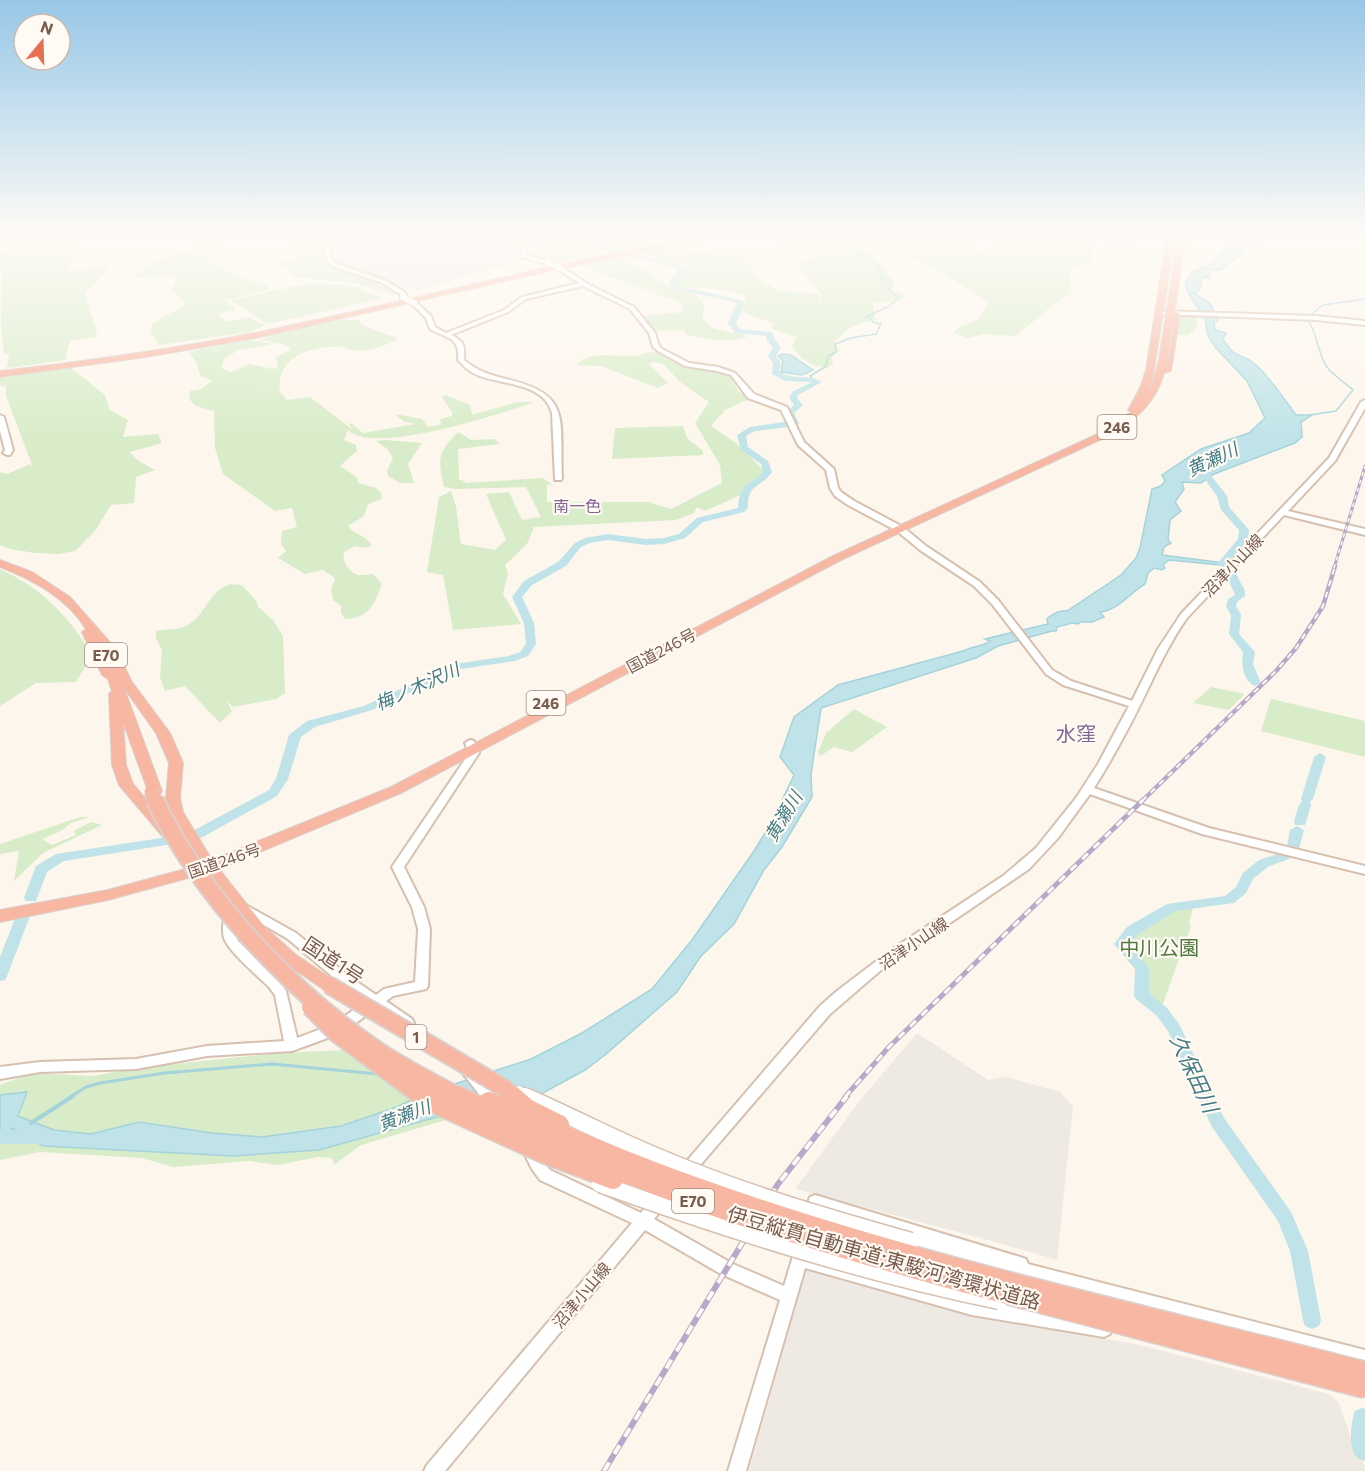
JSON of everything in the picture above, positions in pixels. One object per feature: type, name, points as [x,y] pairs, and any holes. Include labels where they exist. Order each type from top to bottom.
[{"type":"highway","points":[[0,373],[131,357],[248,337],[382,306]]},
{"type":"highway","points":[[1160,306],[1150,370],[1145,388],[1130,416],[1134,420],[1154,403],[1161,392],[1166,378],[1176,314]]},
{"type":"highway","name":"国道246号","points":[[6,911],[108,895],[199,866],[404,778],[471,746],[757,593],[1100,432],[1142,409],[1156,389],[1168,306]]},
{"type":"highway","name":"国道246号","points":[[1160,360],[1170,306]]},
{"type":"highway","name":"伊豆縦貫自動車道;東駿河湾環状道路","points":[[0,564],[57,592],[77,609],[91,626],[105,653],[153,792],[186,851],[240,919],[314,994],[346,1018],[423,1068],[589,1148],[708,1193],[822,1230],[983,1274],[1365,1372]]},
{"type":"highway","name":"伊豆縦貫自動車道;東駿河湾環状道路","points":[[0,564],[39,585],[68,606],[86,628],[100,654],[153,792],[177,846],[236,921],[311,997],[380,1052],[427,1080],[497,1116],[604,1167],[716,1208],[876,1259],[1365,1388]]},
{"type":"highway","name":"国道1号","points":[[91,626],[111,651],[126,682],[164,733],[176,763],[173,798],[199,866]]},
{"type":"highway","name":"国道1号","points":[[115,694],[120,765],[126,785],[137,801],[199,866],[305,1002],[337,1034],[424,1099],[596,1174],[779,1234],[876,1259]]},
{"type":"highway","name":"国道1号","points":[[234,910],[289,958],[329,985],[504,1088],[527,1109],[708,1193]]},
{"type":"street","points":[[417,306],[429,317],[432,328],[448,334],[461,344],[461,360],[469,368],[526,386],[544,396],[552,405],[556,418],[558,478]]},
{"type":"street","points":[[448,334],[506,311],[513,306]]},
{"type":"street","points":[[627,306],[632,308],[652,333],[656,347],[660,350],[687,365],[718,369],[732,374],[751,396],[784,409],[801,443],[830,469],[834,488],[838,494],[896,527],[977,584],[1010,621],[1042,664],[1058,678],[1135,705]]},
{"type":"street","points":[[1159,313],[1365,322]]},
{"type":"street","name":"沼津小山線","points":[[433,1471],[642,1221],[834,1002],[850,986],[1007,879],[1039,853],[1065,822],[1087,789],[1135,705],[1174,629],[1332,459],[1365,402]]},
{"type":"street","points":[[0,417],[9,450],[7,453]]},
{"type":"street","points":[[1282,512],[1365,532]]},
{"type":"street","points":[[0,1073],[40,1067],[136,1064],[207,1051],[292,1047],[339,1028],[375,1000],[398,989],[421,986],[424,929],[418,907],[398,867],[471,758],[474,753],[471,746]]},
{"type":"street","points":[[1087,789],[1206,831],[1365,870]]},
{"type":"street","points":[[292,1047],[281,994],[274,984],[233,944],[229,936],[234,910],[292,936],[345,980],[464,1064],[525,1141],[537,1165],[545,1175],[642,1221],[727,1269],[789,1296]]},
{"type":"street","points":[[504,1088],[520,1093],[623,1142],[708,1177],[829,1218],[1019,1270],[1365,1358]]},
{"type":"street","points":[[424,1099],[491,1138],[542,1162],[664,1207],[870,1272],[1017,1305],[1227,1345],[1365,1383]]},
{"type":"street","points":[[737,1471],[815,1202],[990,1254],[1064,1280]]},
{"type":"street","points":[[800,1259],[972,1308],[1135,1335],[1175,1334]]},
{"type":"shaded area","points":[[917,1033],[988,1080],[1006,1077],[1060,1092],[1073,1106],[1057,1260],[795,1189],[861,1099]]},
{"type":"shaded area","points":[[812,1270],[965,1314],[1140,1345],[1329,1394],[1339,1403],[1356,1452],[1365,1465],[1365,1471],[749,1471],[805,1272]]},
{"type":"green space","points":[[1,306],[89,306],[97,334],[96,337],[70,341],[65,360],[7,368],[9,355],[4,352]]},
{"type":"green space","points":[[183,306],[233,306],[237,309],[217,314],[227,322],[248,317],[265,325],[250,332],[159,345],[151,332],[152,324]]},
{"type":"green space","points":[[239,306],[350,306],[267,324]]},
{"type":"green space","points":[[682,306],[705,306],[702,319],[713,328],[748,336],[734,340],[718,340],[687,335],[683,330],[655,331],[644,316],[682,312]]},
{"type":"green space","points":[[745,306],[873,306],[876,321],[858,324],[843,334],[834,343],[840,350],[832,357],[833,364],[827,368],[807,362],[795,351],[792,346],[797,337],[772,329],[773,323],[742,310]]},
{"type":"green space","points":[[987,306],[1053,306],[1015,336],[983,334],[968,338],[954,333],[959,327],[978,320]]},
{"type":"green space","points":[[1196,315],[1197,327],[1188,335],[1177,335],[1179,316]]},
{"type":"green space","points":[[336,320],[358,320],[364,326],[397,338],[395,341],[368,350],[357,351],[330,347],[308,351],[289,362],[283,370],[280,392],[287,400],[310,397],[353,430],[349,424],[351,423],[363,433],[415,424],[403,421],[395,414],[422,419],[428,427],[441,425],[440,419],[452,416],[452,412],[442,397],[445,395],[470,405],[472,414],[518,402],[535,402],[468,423],[409,435],[383,438],[362,437],[348,430],[344,440],[356,445],[357,451],[340,466],[357,477],[358,483],[376,488],[381,493],[382,499],[368,504],[364,516],[348,526],[372,546],[363,548],[355,546],[344,552],[344,559],[354,574],[373,574],[382,584],[370,609],[360,616],[345,619],[341,613],[341,606],[333,600],[331,589],[335,578],[323,570],[305,574],[278,558],[286,551],[281,544],[282,531],[297,527],[292,508],[275,511],[223,474],[215,448],[214,411],[196,406],[189,399],[190,391],[201,389],[212,381],[200,376],[197,363],[188,352],[249,340],[273,344],[238,350],[224,359],[221,368],[231,372],[249,364],[273,369],[278,367],[276,357],[291,350],[287,345],[261,340],[272,335]]},
{"type":"green space","points":[[648,352],[661,355],[680,365],[729,375],[738,391],[749,399],[725,410],[711,426],[740,446],[765,472],[745,493],[705,511],[697,507],[694,513],[676,520],[534,527],[527,544],[505,565],[508,573],[503,594],[521,624],[453,630],[443,575],[427,572],[439,497],[451,491],[456,506],[461,544],[495,550],[506,540],[486,494],[509,492],[522,520],[541,517],[526,487],[456,489],[444,487],[441,457],[446,446],[458,432],[471,440],[494,439],[500,444],[458,449],[459,479],[467,483],[542,478],[552,484],[547,485],[547,502],[648,502],[671,509],[722,483],[720,465],[695,423],[709,402],[679,381],[663,364],[655,362],[649,364],[668,383],[658,388],[601,366],[577,365],[592,356],[631,356]]},
{"type":"green space","points":[[70,367],[105,395],[110,410],[128,420],[123,437],[158,434],[162,443],[130,452],[137,460],[155,470],[136,477],[134,503],[111,505],[95,531],[75,551],[59,554],[10,549],[0,545],[0,472],[7,474],[30,464],[33,467],[6,396],[6,387],[0,385],[0,375]]},
{"type":"green space","points":[[683,426],[687,438],[703,451],[703,455],[612,459],[615,428]]},
{"type":"green space","points":[[376,441],[422,443],[408,464],[414,483],[400,483],[388,476],[387,471],[393,458],[388,450]]},
{"type":"green space","points":[[0,569],[29,585],[53,605],[74,628],[92,656],[76,682],[36,683],[0,706]]},
{"type":"green space","points":[[231,584],[242,585],[257,602],[258,607],[273,620],[283,636],[285,693],[276,699],[233,707],[227,701],[232,711],[220,723],[185,686],[165,691],[160,677],[162,650],[156,638],[156,631],[188,625],[200,615],[217,592]]},
{"type":"green space","points":[[1211,687],[1245,694],[1229,710],[1193,703]]},
{"type":"green space","points":[[1271,699],[1365,721],[1365,757],[1261,731]]},
{"type":"green space","points":[[854,709],[887,727],[852,752],[834,747],[820,756],[818,752],[826,733]]},
{"type":"green space","points":[[80,817],[89,817],[71,823],[61,831],[42,839],[52,845],[76,835],[74,831],[91,822],[102,825],[43,853],[14,881],[19,851],[0,854],[0,844]]},
{"type":"green space","name":"中川公園","points":[[1193,908],[1189,923],[1191,926],[1161,1009],[1147,997],[1145,966],[1127,949],[1126,944],[1175,909]]},
{"type":"green space","points":[[344,1050],[446,1120],[361,1145],[334,1165],[332,1158],[318,1157],[278,1165],[249,1161],[173,1167],[142,1158],[40,1152],[0,1160],[0,1085],[32,1073],[93,1076],[134,1068],[280,1053]]},
{"type":"water","points":[[1196,306],[1211,306],[1218,320],[1214,323],[1215,330],[1226,333],[1223,339],[1232,351],[1250,360],[1261,370],[1296,415],[1312,415],[1301,422],[1302,437],[1295,443],[1214,474],[1201,483],[1182,482],[1184,489],[1175,502],[1181,511],[1170,520],[1168,540],[1171,543],[1164,547],[1162,555],[1224,563],[1220,565],[1169,560],[1163,565],[1165,568],[1162,570],[1154,568],[1148,573],[1145,584],[1119,604],[1100,612],[1104,617],[1092,622],[1072,623],[1057,627],[1056,631],[998,646],[976,658],[821,708],[811,774],[812,797],[782,847],[764,870],[734,924],[701,956],[677,992],[585,1070],[541,1094],[485,1105],[479,1091],[458,1111],[319,1150],[234,1156],[43,1146],[12,1128],[0,1143],[0,1095],[27,1092],[18,1116],[54,1130],[91,1134],[139,1122],[212,1133],[262,1137],[341,1126],[394,1108],[427,1093],[531,1059],[582,1033],[652,989],[692,940],[771,823],[794,775],[780,757],[794,717],[838,685],[963,651],[990,641],[985,639],[1048,624],[1049,617],[1067,611],[1121,575],[1136,558],[1152,489],[1161,486],[1165,481],[1162,475],[1201,449],[1249,433],[1265,418],[1247,381],[1215,347],[1208,336],[1205,319]]},
{"type":"water","points":[[791,355],[813,370],[802,375],[781,372],[783,361],[778,356]]},
{"type":"waterway","name":"梅ノ木沢川","points":[[740,306],[732,323],[738,331],[769,334],[771,341],[777,347],[772,356],[777,363],[775,372],[785,378],[818,382],[795,394],[793,398],[799,405],[790,413],[795,423]]},
{"type":"waterway","points":[[814,380],[810,376],[825,367],[829,356],[836,352],[835,344],[851,338],[876,334],[881,324],[873,322],[868,316],[889,306]]},
{"type":"waterway","points":[[1310,415],[1336,411],[1353,390],[1327,367],[1308,321],[1309,316],[1322,306]]},
{"type":"waterway","name":"梅ノ木沢川","points":[[194,836],[273,793],[282,779],[295,735],[311,724],[368,708],[458,666],[511,659],[524,654],[531,644],[529,623],[517,597],[528,583],[562,564],[578,545],[588,540],[608,537],[646,542],[664,541],[682,536],[700,520],[741,510],[747,488],[768,472],[765,463],[744,448],[741,435],[753,429],[785,425]]},
{"type":"waterway","name":"久保田川","points":[[1199,466],[1222,496],[1224,508],[1244,530],[1243,539],[1222,564]]},
{"type":"waterway","name":"久保田川","points":[[1231,574],[1240,591],[1240,596],[1232,601],[1231,606],[1236,615],[1234,634],[1249,652],[1247,664],[1255,683]]},
{"type":"waterway","name":"久保田川","points":[[1307,799],[1320,757]]},
{"type":"waterway","name":"久保田川","points":[[1300,822],[1305,805]]},
{"type":"waterway","name":"久保田川","points":[[1294,846],[1297,830]]},
{"type":"waterway","name":"梅ノ木沢川","points":[[31,898],[41,869],[61,857],[168,841]]},
{"type":"waterway","name":"久保田川","points":[[1284,856],[1264,863],[1248,876],[1241,890],[1229,900],[1172,907],[1132,931],[1121,944],[1142,968],[1141,995],[1162,1012],[1174,1028],[1218,1122],[1285,1217],[1299,1251],[1312,1320]]},
{"type":"waterway","name":"梅ノ木沢川","points":[[0,976],[23,916]]},
{"type":"waterway","points":[[70,1097],[86,1087],[100,1083],[165,1073],[272,1064],[378,1074]]},
{"type":"waterway","points":[[31,1123],[73,1096]]},
{"type":"waterway","name":"黄瀬川","points":[[0,1137],[42,1137]]},
{"type":"waterway","name":"久保田川","points":[[1362,1418],[1362,1448],[1365,1451]]},
{"type":"railway","points":[[1334,568],[1365,466]]},
{"type":"railway","points":[[1142,801],[1276,671],[1296,648],[1323,606],[1335,566]]},
{"type":"railway","points":[[845,1097],[888,1048],[1143,800]]},
{"type":"railway","points":[[604,1471],[778,1184],[847,1096]]},
{"type":"district","name":"南一色","points":[[577,505]]},
{"type":"district","name":"水窪","points":[[1076,733]]}]
